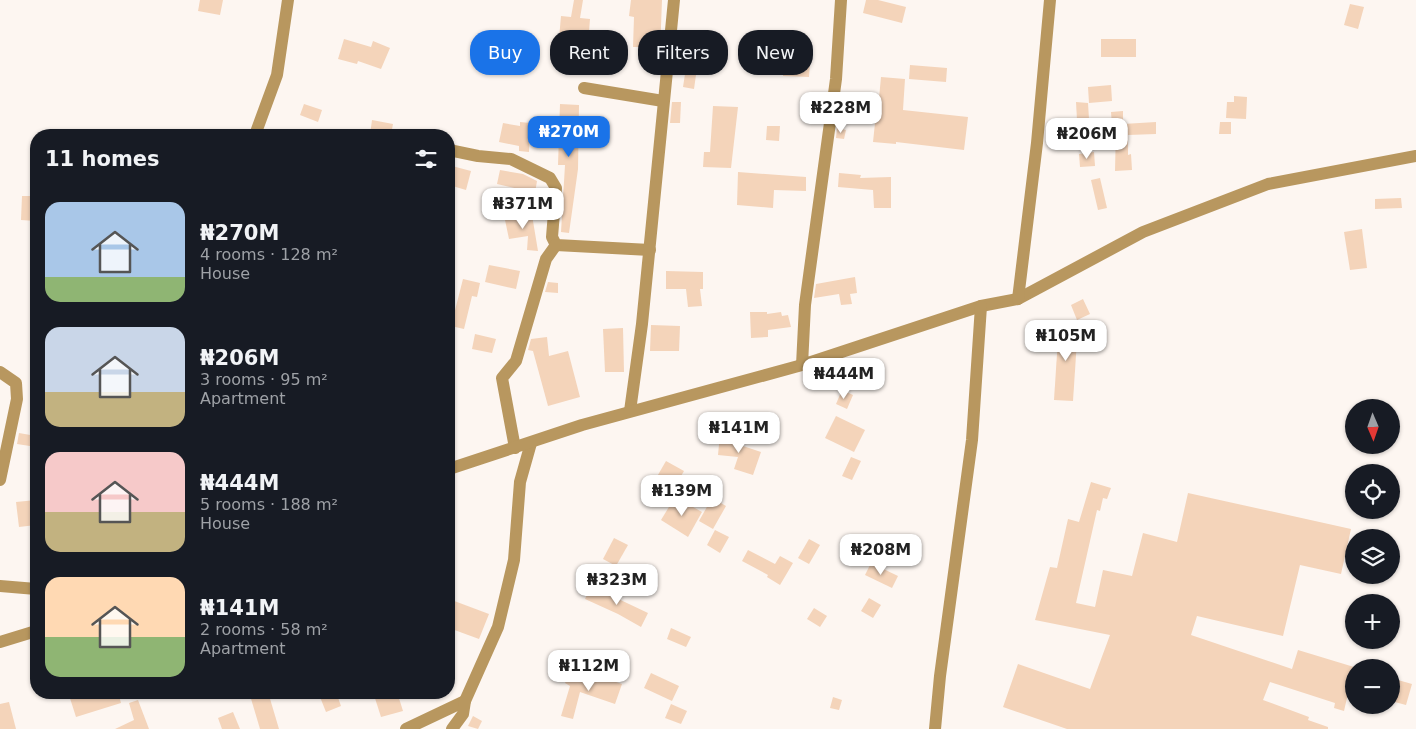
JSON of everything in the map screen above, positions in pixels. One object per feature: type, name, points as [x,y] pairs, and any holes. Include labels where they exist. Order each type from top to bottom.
[{"type":"street","points":[[256,129],[277,75],[288,0]]},
{"type":"street","points":[[630,411],[650,250],[674,0]]},
{"type":"street","points":[[802,365],[805,305],[836,79],[841,0]]},
{"type":"street","points":[[1018,299],[1037,143],[1050,0]]},
{"type":"street","points":[[584,88],[663,101]]},
{"type":"street","points":[[455,151],[478,156],[512,159],[550,178],[556,188],[552,237],[556,245]]},
{"type":"street","points":[[455,467],[630,411],[802,365],[981,306],[1018,299],[1144,232],[1268,184],[1416,156]]},
{"type":"street","points":[[556,245],[650,250]]},
{"type":"street","points":[[515,448],[502,378],[516,362],[546,259],[556,245]]},
{"type":"street","points":[[935,729],[940,676],[972,440],[981,306]]},
{"type":"street","points":[[0,372],[16,383],[17,399],[0,480]]},
{"type":"street","points":[[452,729],[463,714],[465,701],[498,627],[514,560],[520,482],[531,443]]},
{"type":"street","points":[[0,586],[30,588]]},
{"type":"street","points":[[0,642],[30,633]]},
{"type":"street","points":[[406,729],[465,701]]},
{"type":"building","points":[[200,0],[223,0],[220,15],[198,11]]},
{"type":"building","points":[[574,0],[583,0],[580,18],[590,19],[589,30],[560,30],[561,16],[571,17]]},
{"type":"building","points":[[631,0],[662,0],[661,30],[638,30],[638,47],[633,47],[634,17],[629,16]]},
{"type":"building","points":[[866,0],[878,0],[906,7],[902,23],[863,13]]},
{"type":"building","points":[[1350,4],[1364,7],[1358,29],[1344,25]]},
{"type":"building","points":[[344,39],[371,47],[373,41],[390,48],[381,69],[358,61],[357,64],[338,59]]},
{"type":"building","points":[[1101,39],[1136,39],[1136,57],[1101,57]]},
{"type":"building","points":[[910,65],[947,68],[946,82],[909,79]]},
{"type":"building","points":[[685,75],[696,75],[694,89],[683,87]]},
{"type":"building","points":[[783,75],[809,75],[809,77]]},
{"type":"building","points":[[881,77],[905,79],[903,110],[968,117],[964,150],[896,142],[896,144],[873,142],[875,123],[865,122],[867,108],[878,109]]},
{"type":"building","points":[[1111,85],[1112,101],[1089,103],[1088,87]]},
{"type":"building","points":[[1234,96],[1247,97],[1246,119],[1226,118],[1227,102],[1234,102]]},
{"type":"building","points":[[672,102],[681,102],[680,123],[670,123]]},
{"type":"building","points":[[1076,102],[1088,103],[1089,119],[1077,120]]},
{"type":"building","points":[[304,104],[322,110],[318,122],[300,115]]},
{"type":"building","points":[[560,104],[579,105],[578,169],[569,233],[561,232],[565,165],[558,165]]},
{"type":"building","points":[[713,106],[738,107],[731,168],[703,167],[704,152],[710,152]]},
{"type":"building","points":[[1123,111],[1123,124],[1156,122],[1156,134],[1128,135],[1128,155],[1131,154],[1132,170],[1115,171],[1116,126],[1112,126],[1111,112]]},
{"type":"building","points":[[372,120],[393,124],[392,129],[371,129]]},
{"type":"building","points":[[520,122],[530,123],[529,152],[519,151],[519,146],[499,142],[503,123],[520,126]]},
{"type":"building","points":[[1220,122],[1231,122],[1231,134],[1219,134]]},
{"type":"building","points":[[767,126],[780,126],[779,141],[766,140]]},
{"type":"building","points":[[837,128],[846,130],[844,139],[836,138]]},
{"type":"building","points":[[1094,152],[1095,166],[1080,167],[1079,154]]},
{"type":"building","points":[[455,167],[471,171],[466,190],[455,187]]},
{"type":"building","points":[[500,170],[523,174],[537,181],[535,193],[497,184]]},
{"type":"building","points":[[738,172],[806,177],[806,191],[774,190],[773,208],[737,205]]},
{"type":"building","points":[[839,173],[861,175],[860,178],[891,177],[891,208],[874,208],[873,190],[838,187]]},
{"type":"building","points":[[1100,178],[1107,208],[1098,210],[1091,180]]},
{"type":"building","points":[[22,196],[30,196],[30,221],[21,220]]},
{"type":"building","points":[[1401,198],[1402,208],[1375,209],[1375,199]]},
{"type":"building","points":[[532,215],[538,251],[527,250],[528,236],[509,239],[505,220]]},
{"type":"building","points":[[1362,229],[1367,268],[1350,270],[1344,232]]},
{"type":"building","points":[[489,265],[520,271],[516,289],[485,282]]},
{"type":"building","points":[[666,271],[703,272],[703,289],[700,289],[702,306],[688,307],[686,289],[666,289]]},
{"type":"building","points":[[855,277],[857,293],[850,294],[852,304],[841,305],[839,294],[814,298],[816,284]]},
{"type":"building","points":[[463,279],[480,283],[477,297],[472,296],[464,329],[455,327],[455,310]]},
{"type":"building","points":[[548,282],[558,283],[558,293],[545,292]]},
{"type":"building","points":[[1083,299],[1090,314],[1077,320],[1071,305]]},
{"type":"building","points":[[750,312],[767,312],[767,314],[781,312],[782,316],[788,315],[791,327],[768,330],[768,337],[751,338]]},
{"type":"building","points":[[1059,323],[1078,325],[1073,401],[1054,400]]},
{"type":"building","points":[[651,325],[680,326],[679,351],[650,351]]},
{"type":"building","points":[[623,328],[624,372],[605,372],[603,329]]},
{"type":"building","points":[[475,334],[496,339],[492,353],[472,349]]},
{"type":"building","points":[[547,337],[549,356],[568,351],[580,397],[548,406],[533,351],[528,350],[531,339]]},
{"type":"building","points":[[842,390],[853,395],[847,409],[836,404]]},
{"type":"building","points":[[836,416],[865,430],[854,452],[825,438]]},
{"type":"building","points":[[19,433],[30,435],[30,446],[17,444]]},
{"type":"building","points":[[720,434],[735,435],[734,443],[761,452],[753,475],[734,469],[738,457],[718,455]]},
{"type":"building","points":[[851,457],[861,461],[852,480],[842,476]]},
{"type":"building","points":[[666,461],[684,471],[673,490],[655,480]]},
{"type":"building","points":[[1091,482],[1111,488],[1107,499],[1103,498],[1100,511],[1097,510],[1076,603],[1095,607],[1103,570],[1132,576],[1143,533],[1177,542],[1188,493],[1351,529],[1345,529],[1345,556],[1341,574],[1300,565],[1283,636],[1197,616],[1191,635],[1292,669],[1298,650],[1345,664],[1344,711],[1334,708],[1335,703],[1270,682],[1263,700],[1309,717],[1308,720],[1328,727],[1328,729],[1067,729],[1003,707],[1018,664],[1090,689],[1110,635],[1035,620],[1050,567],[1057,568],[1068,519],[1079,522]]},
{"type":"building","points":[[675,497],[702,512],[688,537],[661,520]]},
{"type":"building","points":[[712,498],[726,506],[713,529],[699,521]]},
{"type":"building","points":[[30,501],[30,526],[19,527],[16,502]]},
{"type":"building","points":[[715,530],[729,537],[720,553],[707,545]]},
{"type":"building","points":[[614,538],[628,545],[616,566],[603,559]]},
{"type":"building","points":[[809,539],[820,545],[809,564],[798,558]]},
{"type":"building","points":[[748,550],[775,564],[780,556],[793,563],[780,585],[767,577],[768,575],[742,561]]},
{"type":"building","points":[[871,563],[898,576],[892,588],[865,575]]},
{"type":"building","points":[[591,586],[648,613],[641,627],[585,599]]},
{"type":"building","points":[[869,598],[881,605],[873,618],[861,611]]},
{"type":"building","points":[[455,601],[489,614],[479,639],[455,630]]},
{"type":"building","points":[[814,608],[827,616],[820,627],[807,619]]},
{"type":"building","points":[[671,628],[691,637],[686,647],[667,639]]},
{"type":"building","points":[[651,673],[679,686],[672,701],[644,688]]},
{"type":"building","points":[[569,674],[590,683],[593,674],[622,684],[615,704],[580,692],[573,719],[561,716],[570,686],[565,683]]},
{"type":"building","points":[[1400,681],[1412,684],[1406,705],[1400,703]]},
{"type":"building","points":[[833,697],[842,700],[839,710],[830,708]]},
{"type":"building","points":[[70,699],[120,699],[121,703],[76,717]]},
{"type":"building","points":[[251,699],[270,699],[279,729],[260,729]]},
{"type":"building","points":[[321,699],[338,699],[341,706],[326,712]]},
{"type":"building","points":[[375,699],[399,699],[403,711],[381,717]]},
{"type":"building","points":[[138,700],[149,729],[115,729],[134,720],[129,703]]},
{"type":"building","points":[[9,702],[16,729],[0,729],[0,704]]},
{"type":"building","points":[[671,704],[687,711],[681,724],[665,718]]},
{"type":"building","points":[[233,712],[240,729],[222,729],[218,718]]},
{"type":"building","points":[[473,716],[482,721],[478,729],[468,726]]}]
